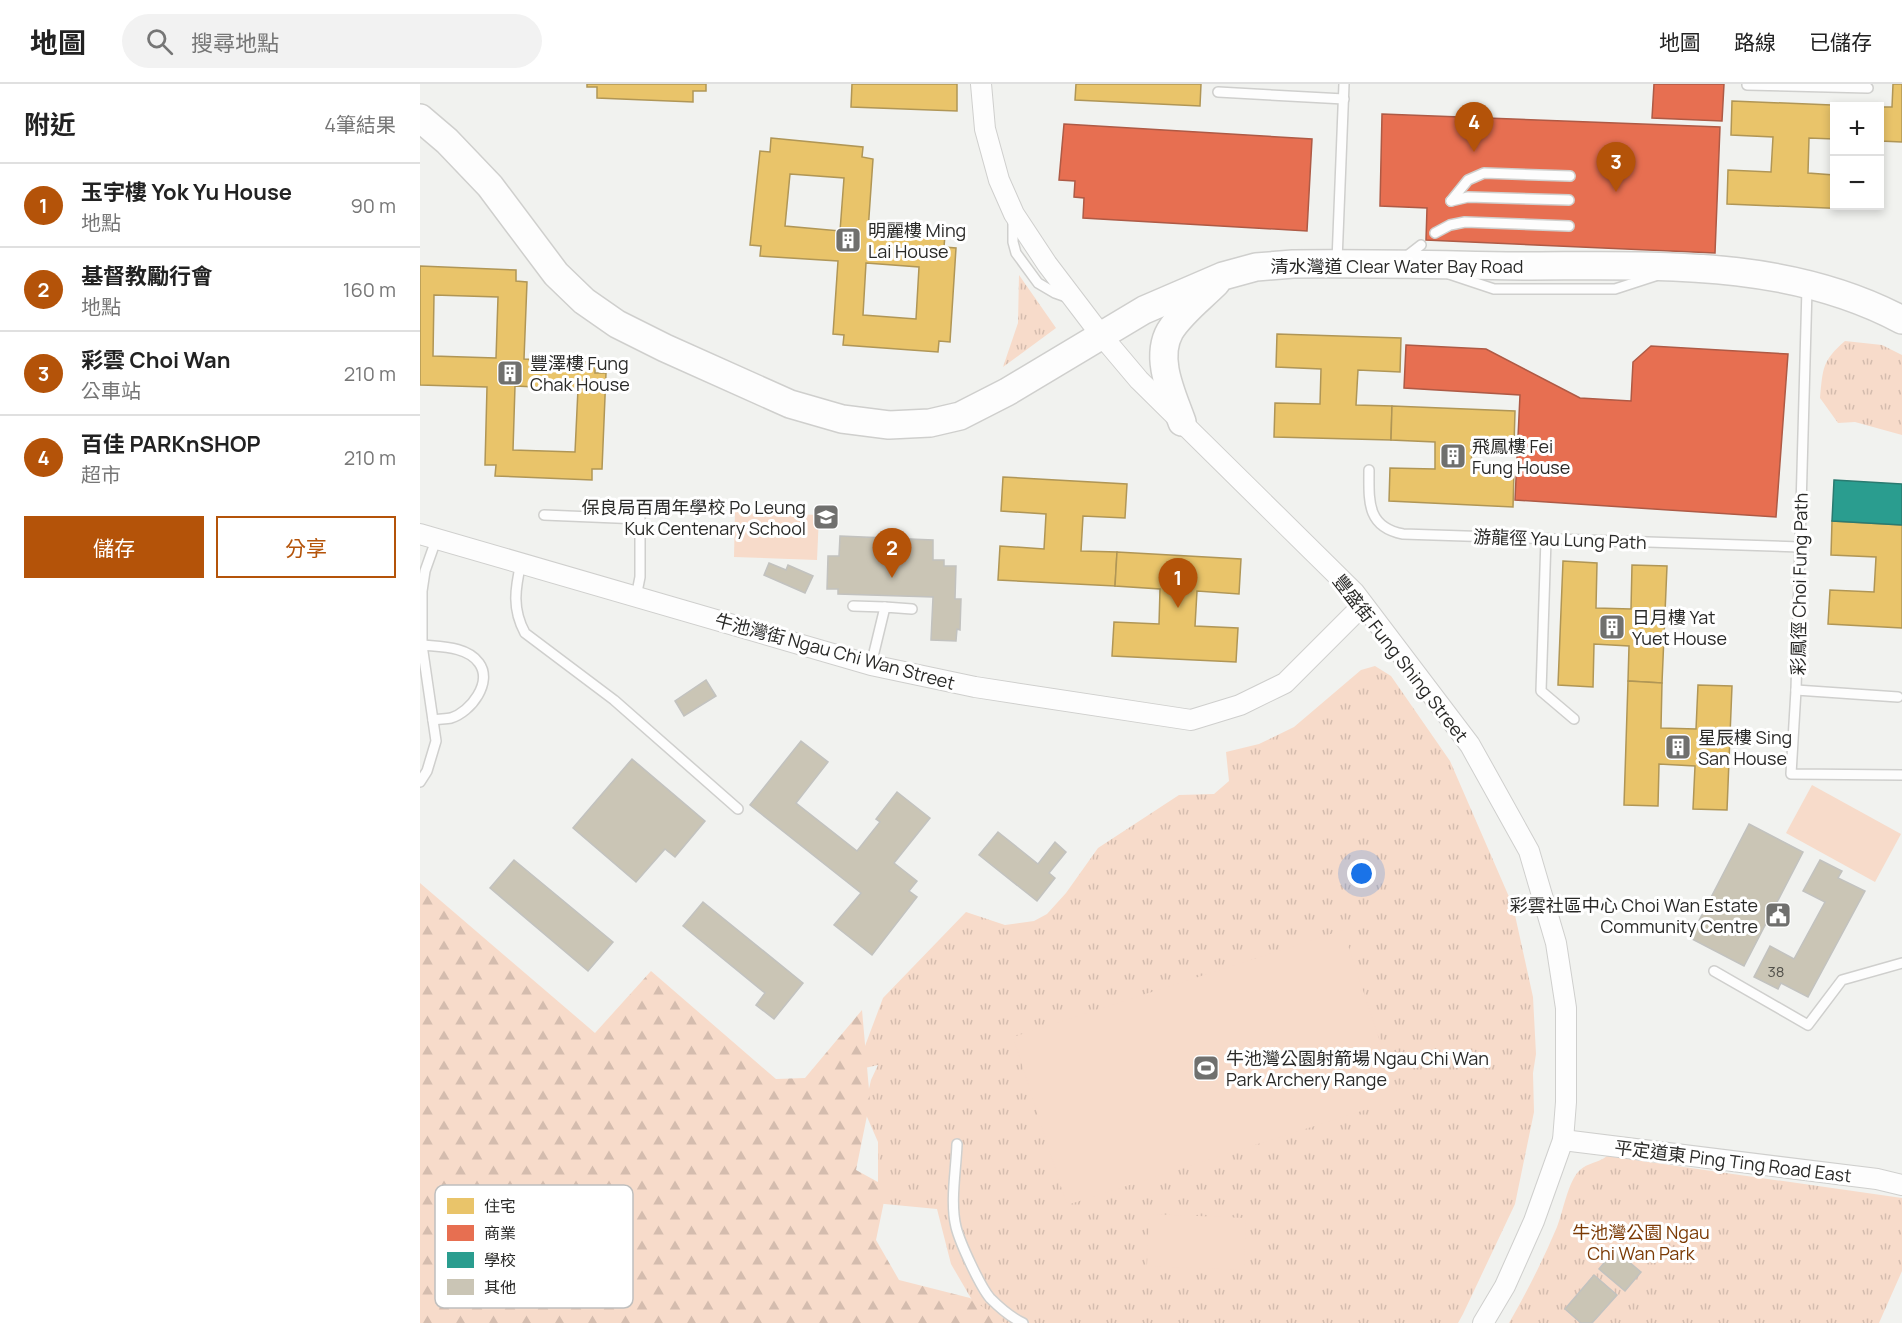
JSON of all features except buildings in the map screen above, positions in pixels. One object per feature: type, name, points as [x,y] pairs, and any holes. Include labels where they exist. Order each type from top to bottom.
[{"type":"main road","name":"清水灣道 Clear Water Bay Road","points":[[420,118],[447,141],[490,186],[556,274],[584,301],[617,324],[790,404],[854,420],[889,425],[930,423],[960,416],[1007,392],[1144,310],[1223,276],[1256,267],[1337,263],[1396,264],[1426,255],[1674,268],[1719,265],[1807,283],[1846,295],[1902,320]]},
{"type":"main road","points":[[1182,423],[1167,378],[1164,360],[1169,332],[1223,276]]},
{"type":"street","name":"豐盛街 Fung Shing Street","points":[[981,84],[985,129],[999,180],[1014,214],[1047,264],[1101,335],[1139,380],[1354,592],[1470,745],[1529,851],[1556,943],[1566,1008],[1566,1102],[1563,1140],[1534,1221],[1505,1286],[1483,1323]]},
{"type":"street","name":"牛池灣街 Ngau Chi Wan Street","points":[[428,537],[871,665],[975,687],[1191,720],[1240,705],[1285,683],[1363,605]]},
{"type":"street","name":"平定道東 Ping Ting Road East","points":[[1563,1140],[1877,1179],[1902,1185]]},
{"type":"lane","points":[[1337,263],[1344,84]]},
{"type":"lane","points":[[1747,85],[1868,88]]},
{"type":"lane","points":[[1218,92],[1344,99]]},
{"type":"lane","points":[[1569,200],[1468,196],[1451,201],[1468,180],[1484,173],[1570,176]]},
{"type":"lane","points":[[1435,233],[1450,225],[1465,222],[1569,226]]},
{"type":"lane","name":"彩鳳徑 Choi Fung Path","points":[[1807,283],[1796,690],[1791,774],[1902,775]]},
{"type":"lane","name":"游龍徑 Yau Lung Path","points":[[1369,470],[1369,498],[1372,512],[1382,525],[1396,533],[1800,547]]},
{"type":"lane","points":[[544,515],[640,519],[640,577],[636,597]]},
{"type":"lane","points":[[420,782],[427,771],[436,741],[422,645],[421,591],[428,537]]},
{"type":"lane","points":[[1546,539],[1541,691],[1574,719]]},
{"type":"lane","points":[[521,563],[515,601],[518,619],[525,633],[614,700],[738,809]]},
{"type":"lane","points":[[854,606],[912,609]]},
{"type":"lane","points":[[871,665],[885,607]]},
{"type":"lane","points":[[422,645],[461,650],[479,663],[483,673],[479,694],[471,706],[452,718],[433,720]]},
{"type":"lane","points":[[1796,690],[1898,697]]},
{"type":"lane","points":[[1714,971],[1808,1025],[1842,980],[1902,963]]},
{"type":"lane","points":[[957,1144],[956,1226],[962,1243],[990,1297],[1015,1319],[1023,1323]]},
{"type":"green space","points":[[1019,275],[1056,328],[1003,367],[1018,323]]},
{"type":"green space","points":[[1845,341],[1882,345],[1902,355],[1902,435],[1855,422],[1838,423],[1820,398],[1825,366],[1832,354]]},
{"type":"green space","points":[[735,512],[819,515],[817,560],[734,557]]},
{"type":"green space","points":[[1375,666],[1391,676],[1450,761],[1513,906],[1533,997],[1536,1054],[1533,1073],[1534,1112],[1515,1204],[1458,1323],[997,1323],[972,1300],[951,1264],[937,1209],[874,1203],[878,1186],[878,1142],[864,1110],[871,1080],[878,1065],[856,1070],[883,998],[966,912],[1005,925],[1034,921],[1047,914],[1066,893],[1098,848],[1179,795],[1214,794],[1229,781],[1226,752],[1259,744],[1294,727],[1361,670]]},
{"type":"green space","points":[[1812,785],[1901,834],[1875,882],[1786,833]]},
{"type":"green space","points":[[420,883],[595,1033],[651,971],[776,1079],[805,1078],[862,1010],[870,1101],[856,1170],[887,1187],[876,1240],[899,1280],[970,1298],[1005,1323],[420,1323]]},
{"type":"green space","name":"牛池灣公園射箭場 Ngau Chi Wan Park Archery Range","points":[[1343,930],[1399,1099],[1067,1205],[1013,1037]]},
{"type":"green space","name":"牛池灣公園 Ngau Chi Wan Park","points":[[1607,1156],[1902,1198],[1902,1271],[1879,1323],[1509,1323],[1552,1239],[1575,1176],[1582,1168]]},
{"type":"green space","points":[[1149,1214],[1246,1218],[1244,1270],[1147,1266]]},
{"type":"place","name":"百佳 PARKnSHOP","points":[[1474,152]]},
{"type":"place","name":"彩雲 Choi Wan","points":[[1616,192]]},
{"type":"place","name":"明麗樓 Ming Lai House","points":[[848,240]]},
{"type":"place","name":"豐澤樓 Fung Chak House","points":[[510,373]]},
{"type":"place","name":"飛鳳樓 Fei Fung House","points":[[1453,456]]},
{"type":"place","name":"保良局百周年學校 Po Leung Kuk Centenary School","points":[[826,517]]},
{"type":"place","name":"基督教勵行會","points":[[892,578]]},
{"type":"place","name":"玉宇樓 Yok Yu House","points":[[1178,608]]},
{"type":"place","name":"日月樓 Yat Yuet House","points":[[1612,627]]},
{"type":"place","name":"星辰樓 Sing San House","points":[[1678,747]]},
{"type":"place","name":"彩雲社區中心 Choi Wan Estate Community Centre","points":[[1778,915]]},
{"type":"place","name":"牛池灣公園射箭場 Ngau Chi Wan Park Archery Range","points":[[1206,1068]]}]
